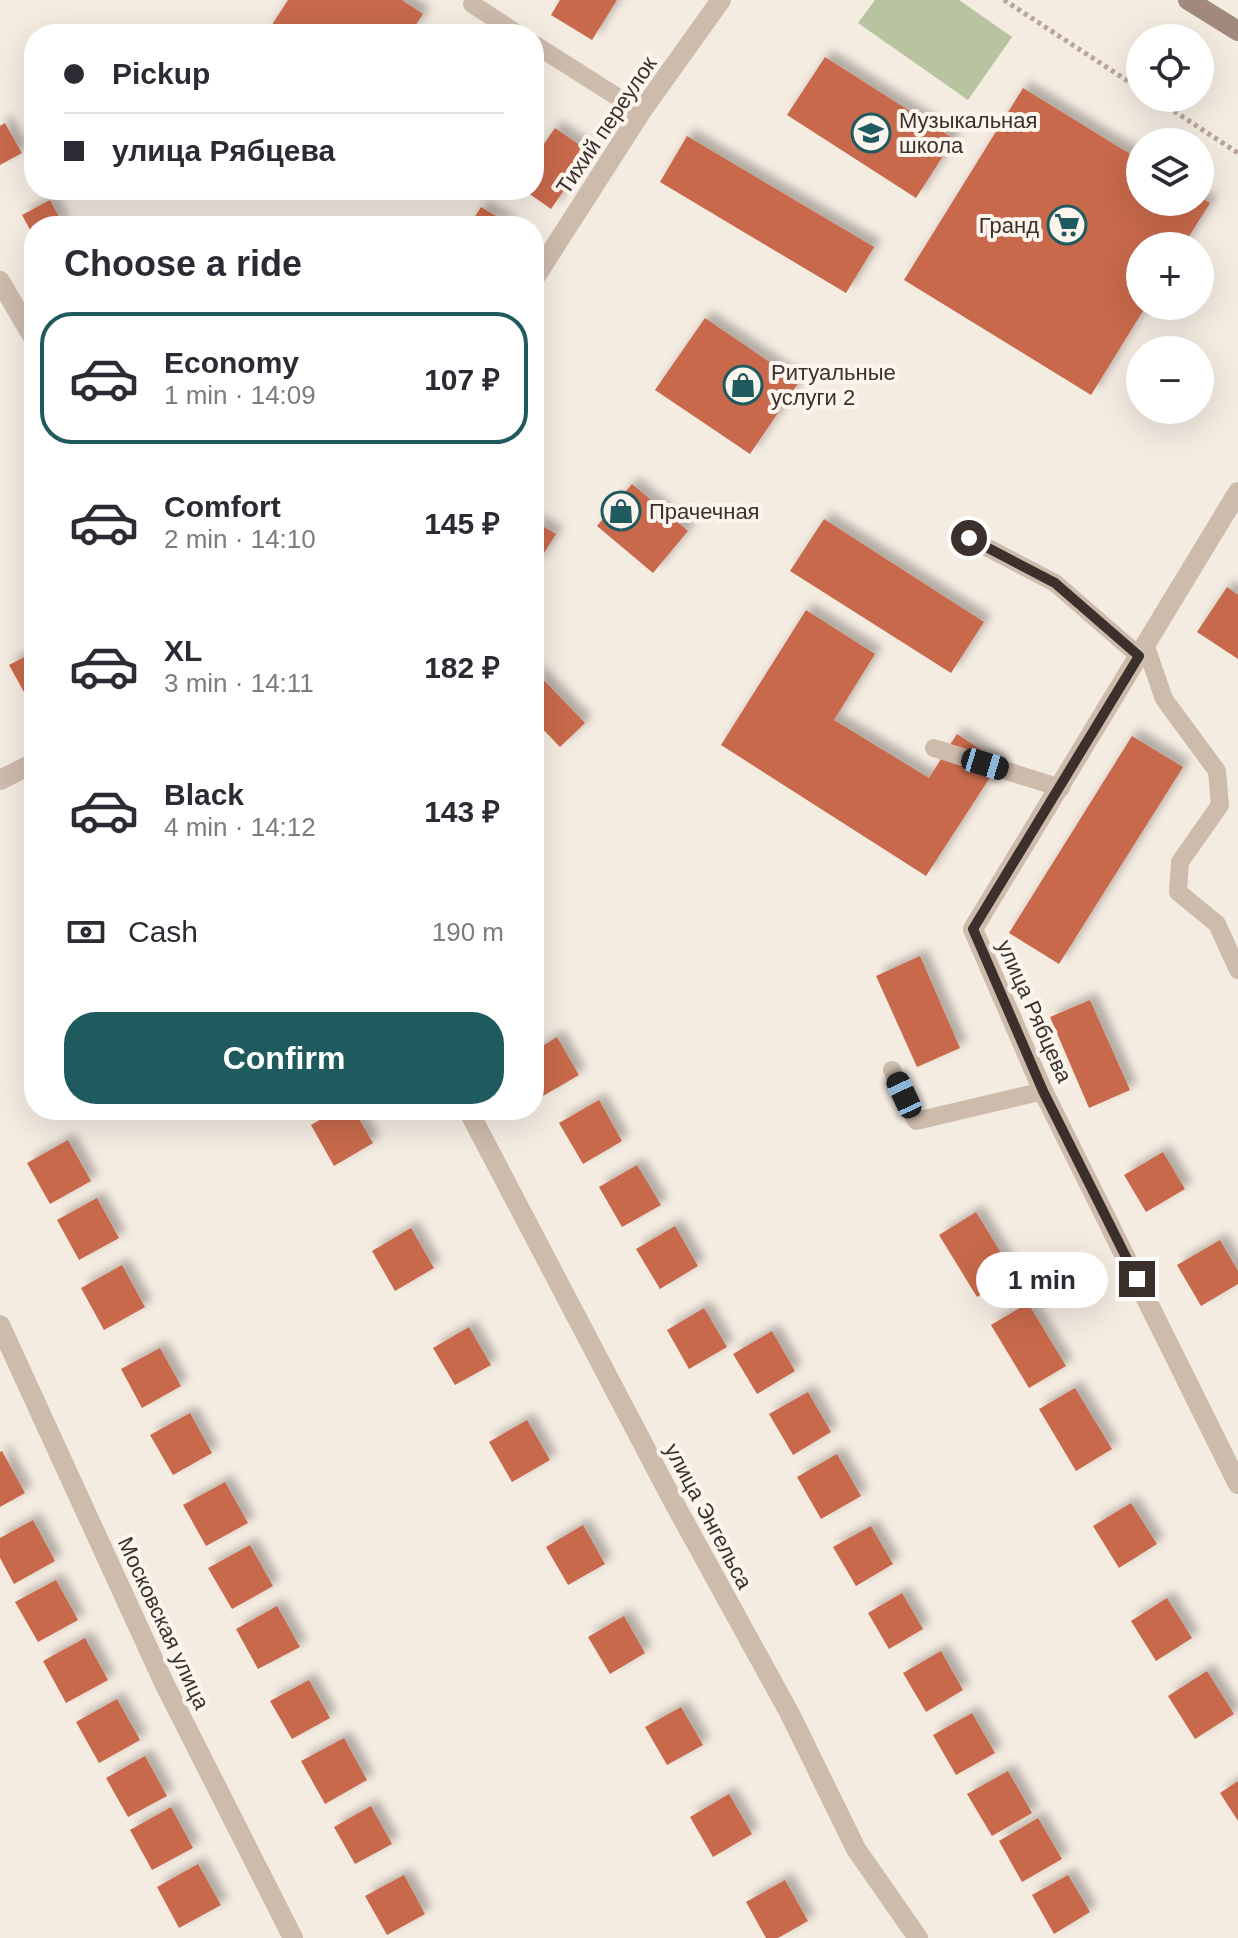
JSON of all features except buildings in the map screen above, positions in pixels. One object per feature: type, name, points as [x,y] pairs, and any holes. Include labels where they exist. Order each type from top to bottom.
[{"type":"main road","points":[[1197,2],[1238,31]]},
{"type":"street","name":"Тихий переулок","points":[[544,263],[641,112],[721,0]]},
{"type":"street","points":[[0,281],[24,322]]},
{"type":"street","name":"улица Рябцева","points":[[1238,492],[973,929],[1043,1091],[1238,1484]]},
{"type":"street","points":[[0,780],[24,768]]},
{"type":"street","name":"улица Энгельса","points":[[473,1120],[673,1501],[790,1714],[856,1849],[918,1938]]},
{"type":"street","name":"Московская улица","points":[[0,1325],[165,1685],[293,1938]]},
{"type":"lane","points":[[472,4],[503,24]]},
{"type":"lane","points":[[544,50],[641,112]]},
{"type":"lane","points":[[969,538],[1055,583],[1142,650],[1164,699],[1217,771],[1220,805],[1180,862],[1178,892],[1217,924],[1238,970]]},
{"type":"lane","points":[[934,748],[1061,788]]},
{"type":"lane","points":[[892,1070],[916,1121],[1043,1091]]},
{"type":"path","points":[[1004,0],[1126,80]]},
{"type":"path","points":[[1175,112],[1238,153]]},
{"type":"green space","points":[[875,0],[959,0],[1012,37],[968,100],[858,23]]},
{"type":"place","name":"Музыкальная школа","points":[[871,133]]},
{"type":"place","name":"Гранд","points":[[1067,225]]},
{"type":"place","name":"Ритуальные услуги 2","points":[[743,385]]},
{"type":"place","name":"Прачечная","points":[[621,511]]},
{"type":"route","points":[[969,538],[1055,583],[1139,656],[973,929],[1043,1091],[1137,1279]]}]
